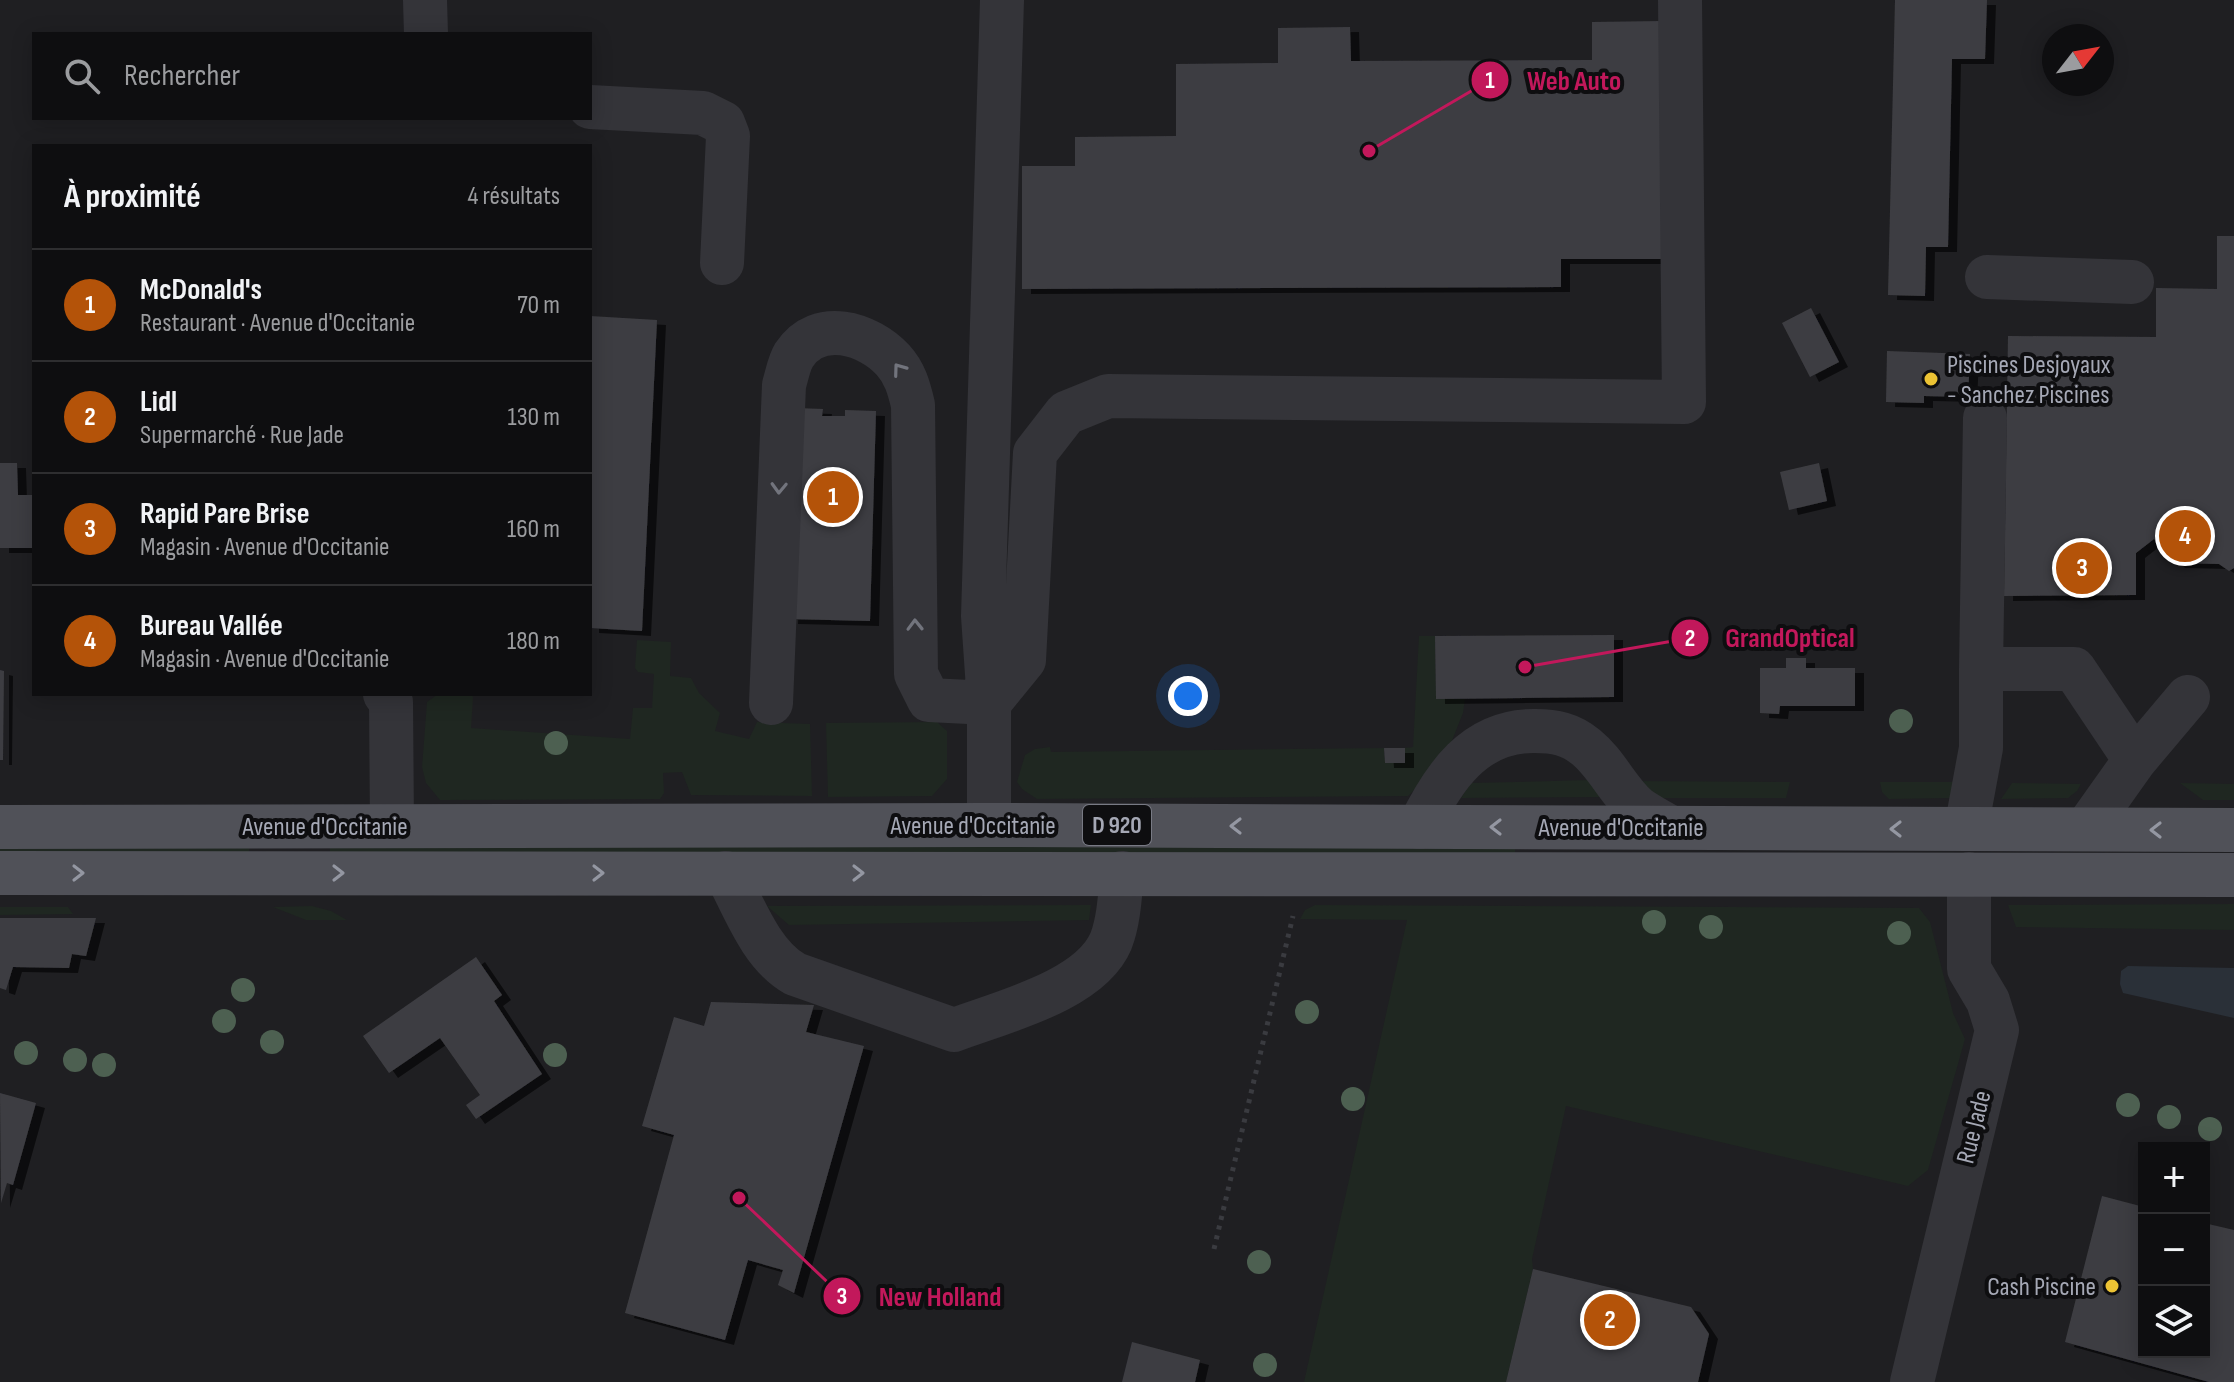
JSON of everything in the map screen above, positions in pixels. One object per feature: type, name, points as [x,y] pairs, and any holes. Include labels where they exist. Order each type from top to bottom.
[{"type":"main road","name":"Avenue d'Occitanie","points":[[0,827],[989,825],[2234,830]]},
{"type":"main road","name":"Avenue d'Occitanie","points":[[0,873],[2234,875]]},
{"type":"street","points":[[425,0],[426,32]]},
{"type":"street","points":[[989,825],[989,703],[983,616],[1002,0]]},
{"type":"street","points":[[989,703],[1024,660],[1035,453],[1066,413],[1108,396],[1684,402],[1680,0]]},
{"type":"street","points":[[592,107],[703,113],[723,123],[728,136],[722,263]]},
{"type":"street","points":[[1987,277],[2132,282]]},
{"type":"street","points":[[771,703],[784,385],[794,355],[806,342],[828,333],[851,333],[877,346],[895,361],[907,381],[913,405],[916,674],[929,700],[989,703]]},
{"type":"street","points":[[1966,829],[1981,748],[1985,418]]},
{"type":"street","points":[[1981,669],[2074,669],[2135,760]]},
{"type":"street","points":[[386,696],[391,702],[392,826]]},
{"type":"street","points":[[2086,829],[2135,760],[2188,697]]},
{"type":"street","points":[[1419,827],[1440,788],[1466,755],[1485,741],[1528,730],[1557,731],[1581,743],[1637,807],[1670,827]]},
{"type":"street","points":[[726,873],[759,935],[782,967],[954,1030],[1061,989],[1083,976],[1098,962],[1111,941],[1122,873]]},
{"type":"street","name":"Rue Jade","points":[[1912,1382],[1997,1030],[1988,1001],[1969,969],[1969,874]]},
{"type":"path","points":[[1214,1249],[1304,874]]},
{"type":"shaded area","points":[[0,0],[2234,0],[2234,1382],[0,1382]]},
{"type":"shaded area","points":[[1419,636],[1435,636],[1436,699],[1465,699],[1463,713],[1443,763],[1408,796],[1037,799],[1017,782],[1025,755],[1035,749],[1050,747],[1051,752],[1384,748],[1385,763],[1405,763],[1405,748],[1413,747]]},
{"type":"shaded area","points":[[637,640],[671,642],[670,676],[691,678],[699,693],[720,713],[715,731],[749,739],[757,722],[810,724],[812,796],[691,795],[682,772],[663,773],[664,793],[660,799],[440,800],[426,783],[422,767],[427,702],[435,696],[472,696],[471,728],[630,739],[633,708],[652,708],[654,674],[638,672],[635,668]]},
{"type":"shaded area","points":[[937,722],[947,731],[947,779],[932,796],[828,797],[826,723]]},
{"type":"shaded area","points":[[1591,780],[1606,797],[1461,798],[1471,783]]},
{"type":"shaded area","points":[[1635,781],[1790,782],[1786,798],[1654,798]]},
{"type":"shaded area","points":[[1880,782],[1960,782],[1952,798],[1889,799],[1882,792]]},
{"type":"shaded area","points":[[2012,783],[2081,784],[2068,798],[2001,799]]},
{"type":"shaded area","points":[[2180,783],[2234,784],[2234,800],[2203,800]]},
{"type":"shaded area","points":[[330,840],[1515,849],[1515,864],[330,857]]},
{"type":"shaded area","points":[[0,846],[249,846],[249,858],[0,859]]},
{"type":"shaded area","points":[[2234,904],[2234,930],[2016,927],[2008,905]]},
{"type":"shaded area","points":[[1091,905],[1089,920],[789,925],[767,906]]},
{"type":"shaded area","points":[[1315,905],[1919,908],[1930,922],[1953,1013],[1965,1039],[1928,1170],[1908,1186],[1566,1106],[1506,1382],[1304,1382],[1407,920],[1300,919],[1305,910]]},
{"type":"shaded area","points":[[312,906],[331,911],[347,920],[306,920],[273,907]]},
{"type":"shaded area","points":[[0,907],[68,907],[73,914],[0,915]]},
{"type":"shaded area","points":[[2128,966],[2234,968],[2234,1018],[2123,993],[2121,971]]},
{"type":"building","points":[[1895,0],[1987,0],[1985,59],[1952,59],[1948,247],[1926,247],[1925,296],[1888,295]]},
{"type":"building","points":[[1663,21],[1664,259],[1561,259],[1561,287],[1022,289],[1022,166],[1075,166],[1075,137],[1176,136],[1176,64],[1278,63],[1278,28],[1350,27],[1351,61],[1592,60],[1592,22]]},
{"type":"building","points":[[2217,236],[2234,236],[2234,568],[2229,571],[2219,564],[2176,563],[2154,539],[2136,553],[2136,595],[2004,596],[2008,336],[2156,337],[2156,288],[2217,289]]},
{"type":"building","points":[[1811,308],[1839,362],[1810,377],[1782,323]]},
{"type":"building","points":[[592,316],[657,320],[642,631],[592,628]]},
{"type":"building","points":[[1887,351],[1970,354],[1968,397],[1924,396],[1924,403],[1886,402]]},
{"type":"building","points":[[796,408],[823,409],[822,416],[845,416],[845,410],[876,411],[870,621],[789,619]]},
{"type":"building","points":[[0,463],[17,463],[18,495],[32,495],[32,548],[0,548]]},
{"type":"building","points":[[1819,463],[1827,501],[1789,510],[1780,472]]},
{"type":"building","points":[[1614,635],[1614,697],[1436,699],[1435,636]]},
{"type":"building","points":[[1786,658],[1806,658],[1806,668],[1855,668],[1855,706],[1780,706],[1779,714],[1760,713],[1760,668],[1786,668]]},
{"type":"building","points":[[0,670],[4,671],[3,760],[0,760]]},
{"type":"building","points":[[1384,748],[1405,748],[1405,763],[1385,763]]},
{"type":"building","points":[[0,918],[96,918],[86,956],[72,954],[69,968],[13,967],[6,990],[0,988]]},
{"type":"building","points":[[476,957],[502,995],[494,1001],[542,1074],[476,1119],[466,1105],[480,1095],[440,1038],[389,1073],[363,1036]]},
{"type":"building","points":[[711,1002],[814,1005],[806,1032],[864,1046],[794,1293],[778,1285],[783,1270],[748,1260],[725,1340],[625,1313],[674,1135],[642,1126],[674,1017],[704,1026]]},
{"type":"building","points":[[0,1093],[36,1103],[13,1185],[7,1183],[1,1203]]},
{"type":"building","name":"Cash Piscine","points":[[2102,1196],[2138,1205],[2138,1358],[2210,1358],[2210,1224],[2234,1230],[2234,1382],[2209,1382],[2065,1342]]},
{"type":"building","points":[[1533,1269],[1691,1307],[1709,1334],[1698,1382],[1506,1382]]},
{"type":"building","points":[[1132,1342],[1200,1360],[1195,1382],[1122,1382]]},
{"type":"place","name":"Web Auto","points":[[1369,151]]},
{"type":"place","name":"Piscines Desjoyaux - Sanchez Piscines","points":[[1931,379]]},
{"type":"place","name":"McDonald's","points":[[833,497]]},
{"type":"place","name":"Bureau Vallée","points":[[2185,536]]},
{"type":"place","name":"Rapid Pare Brise","points":[[2082,568]]},
{"type":"place","name":"GrandOptical","points":[[1525,667]]},
{"type":"place","name":"New Holland","points":[[739,1198]]},
{"type":"place","name":"Cash Piscine","points":[[2112,1286]]},
{"type":"place","name":"Lidl","points":[[1610,1320]]}]
